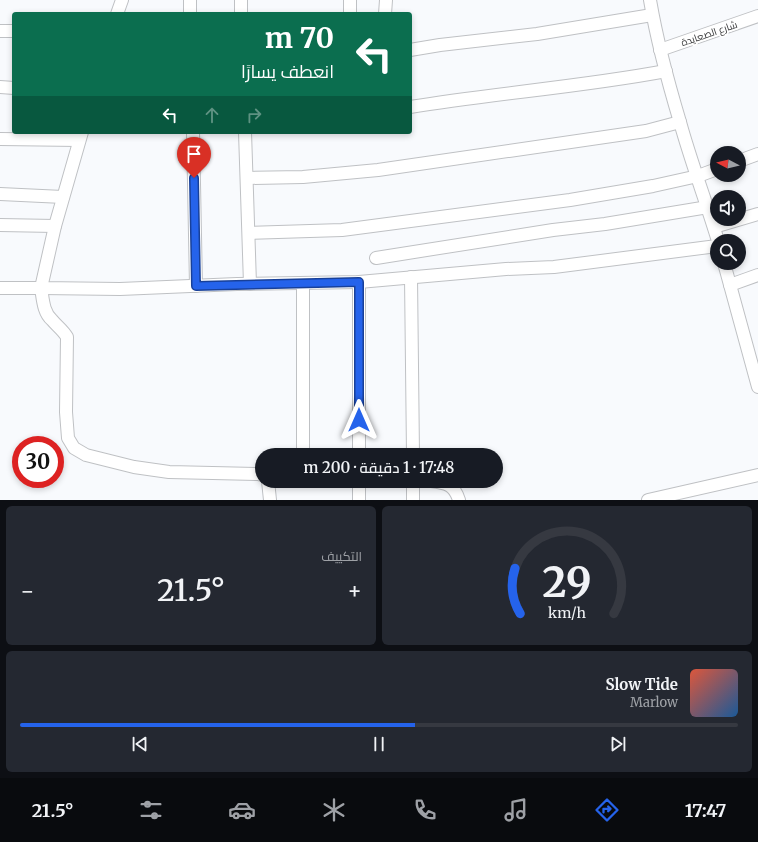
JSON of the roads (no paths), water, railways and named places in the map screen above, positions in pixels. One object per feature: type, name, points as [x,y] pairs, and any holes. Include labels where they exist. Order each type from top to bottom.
[{"type":"street","points":[[118,12],[122,0]]},
{"type":"street","points":[[190,0],[190,12]]},
{"type":"street","points":[[241,0],[241,12]]},
{"type":"street","points":[[350,0],[350,12]]},
{"type":"street","points":[[386,0],[386,12]]},
{"type":"street","points":[[650,0],[660,50],[680,122],[716,234]]},
{"type":"street","points":[[412,50],[538,34],[652,15]]},
{"type":"street","name":"شارع الصعايدة","points":[[660,50],[758,16]]},
{"type":"street","points":[[0,31],[12,31]]},
{"type":"street","points":[[412,107],[547,88],[579,86],[666,71]]},
{"type":"street","points":[[0,88],[12,88]]},
{"type":"street","points":[[247,178],[303,177],[378,170],[646,131],[680,122]]},
{"type":"street","points":[[193,134],[196,286]]},
{"type":"street","points":[[245,134],[250,284]]},
{"type":"street","points":[[0,139],[81,136],[55,226],[41,288],[45,310],[50,319],[63,331],[67,337],[66,412],[68,438],[74,448],[86,455],[134,468],[169,472],[255,474]]},
{"type":"street","points":[[746,158],[758,154]]},
{"type":"street","points":[[249,233],[342,230],[570,200],[653,186],[698,176],[710,172]]},
{"type":"street","points":[[0,194],[63,197]]},
{"type":"street","points":[[376,258],[708,207]]},
{"type":"street","points":[[714,227],[758,214]]},
{"type":"street","points":[[0,225],[55,226]]},
{"type":"street","points":[[0,288],[120,289],[359,282],[506,269],[554,267],[710,247]]},
{"type":"street","points":[[726,270],[758,387]]},
{"type":"street","points":[[730,285],[758,275]]},
{"type":"street","points":[[411,278],[413,448]]},
{"type":"street","points":[[359,282],[359,448]]},
{"type":"street","points":[[303,283],[303,448]]},
{"type":"street","points":[[648,500],[758,475]]},
{"type":"street","points":[[269,488],[270,500]]},
{"type":"street","points":[[359,488],[359,500]]},
{"type":"street","points":[[413,488],[413,500]]},
{"type":"street","points":[[453,488],[459,500]]}]
